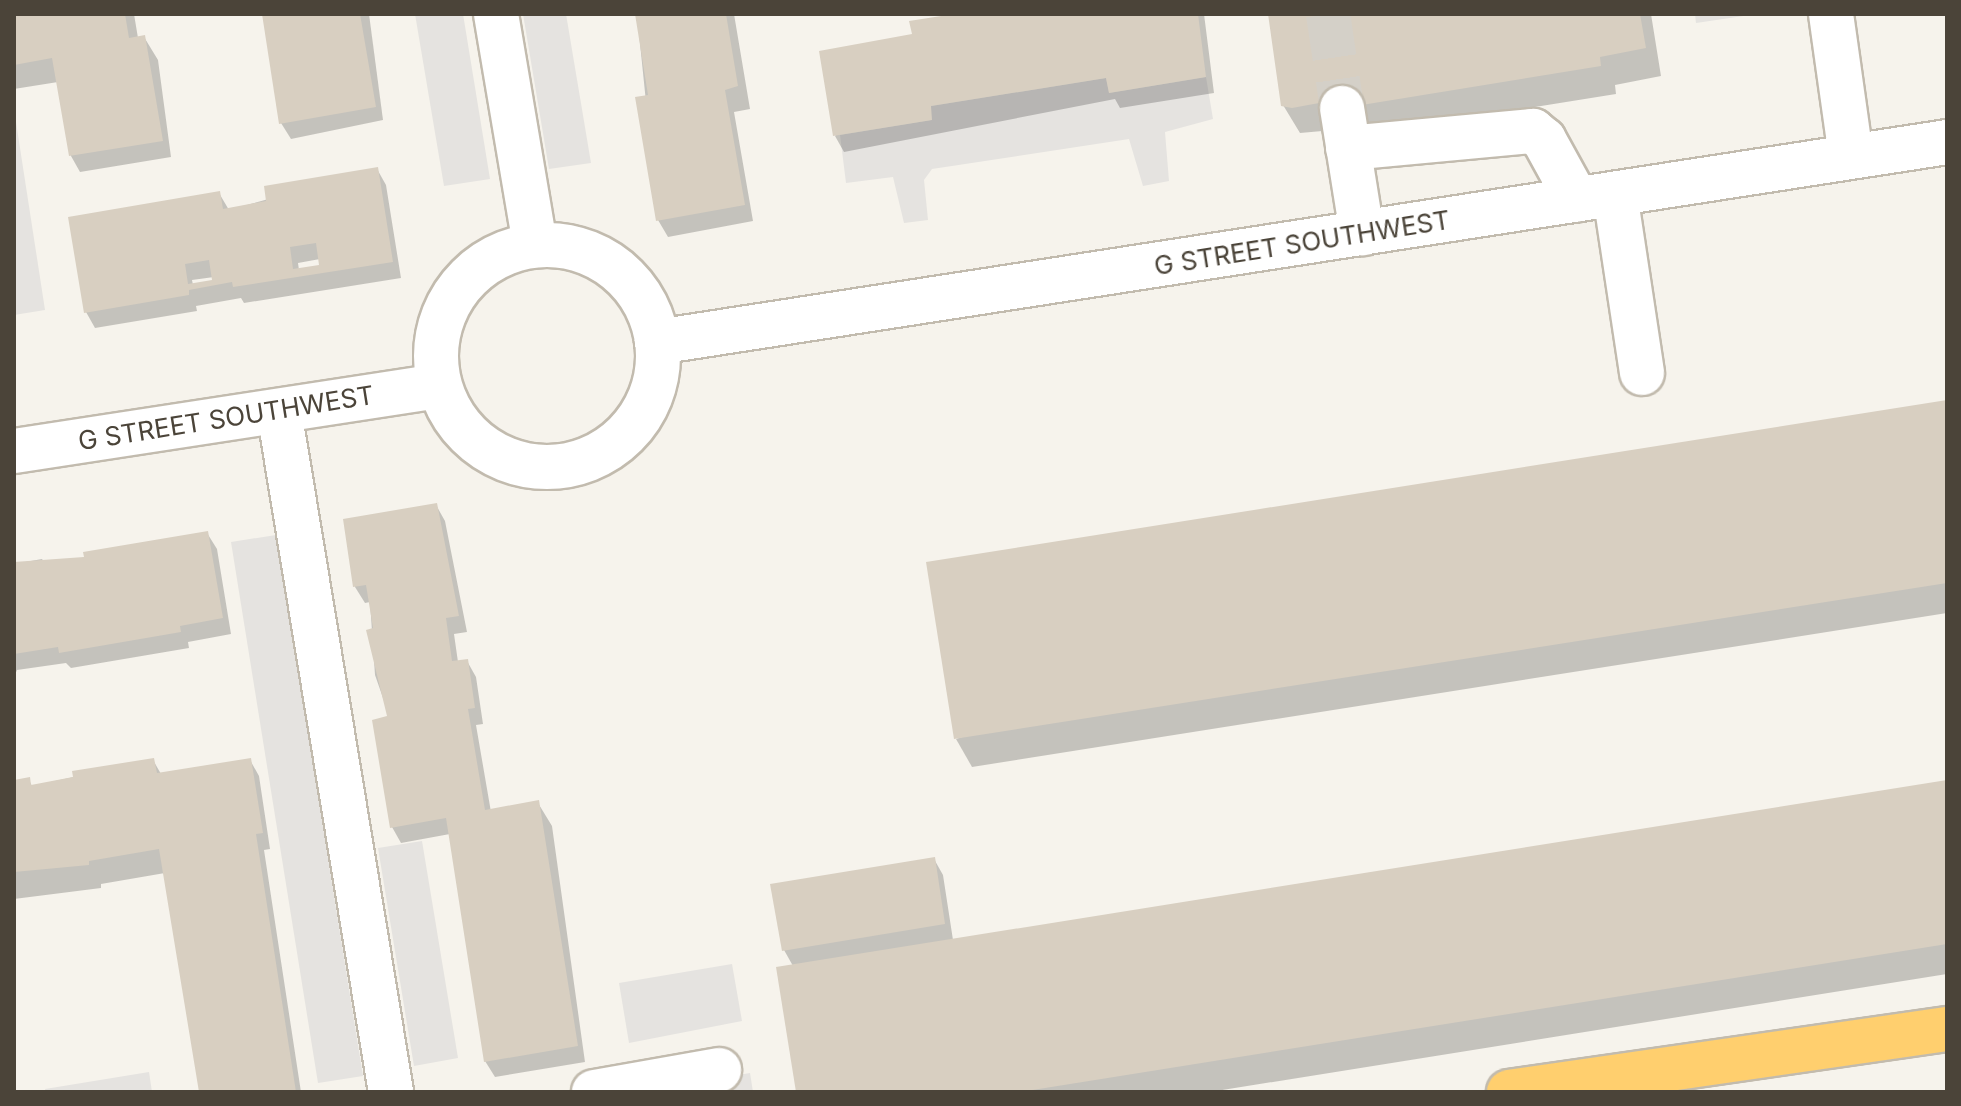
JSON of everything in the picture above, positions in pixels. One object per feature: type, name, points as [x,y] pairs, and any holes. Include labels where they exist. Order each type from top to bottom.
[{"type":"highway","points":[[1509,1092],[1947,1029]]},
{"type":"street","points":[[496,14],[535,245]]},
{"type":"street","points":[[1831,14],[1851,156]]},
{"type":"street","points":[[1362,233],[1345,128],[1533,131],[1596,197],[1642,373]]},
{"type":"street","name":"G STREET SOUTHWEST","points":[[657,342],[1947,142]]},
{"type":"street","points":[[535,245],[578,250],[626,277],[647,304],[657,342],[659,370],[649,404],[629,434],[600,455],[567,467],[532,467],[498,457],[469,436],[438,386],[436,339],[447,305],[469,276],[500,255],[535,245]]},
{"type":"street","name":"G STREET SOUTHWEST","points":[[14,451],[438,386]]},
{"type":"street","points":[[279,411],[391,1092]]},
{"type":"street","points":[[594,1092],[719,1070]]},
{"type":"shaded area","points":[[415,14],[463,14],[490,179],[444,186]]},
{"type":"shaded area","points":[[523,14],[566,14],[591,163],[549,169]]},
{"type":"shaded area","points":[[1695,14],[1757,14],[1696,23]]},
{"type":"shaded area","points":[[1206,77],[1213,119],[1165,132],[1169,181],[1143,186],[1129,139],[932,169],[924,180],[928,220],[904,223],[893,177],[846,183],[840,135],[931,120],[931,106],[1106,78],[1109,93]]},
{"type":"shaded area","points":[[14,109],[45,310],[14,315]]},
{"type":"shaded area","points":[[276,535],[363,1076],[318,1083],[231,542]]},
{"type":"shaded area","points":[[422,841],[458,1058],[414,1066],[378,848]]},
{"type":"shaded area","points":[[732,964],[742,1021],[629,1043],[619,983]]},
{"type":"shaded area","points":[[149,1072],[152,1092],[46,1092],[45,1089]]},
{"type":"shaded area","points":[[750,1073],[753,1092],[642,1092]]},
{"type":"building","points":[[14,14],[125,14],[129,38],[145,35],[163,141],[69,156],[52,58],[14,65]]},
{"type":"building","points":[[262,14],[360,14],[376,107],[279,124]]},
{"type":"building","points":[[635,14],[726,14],[738,86],[725,90],[745,205],[656,221],[635,97],[648,95]]},
{"type":"building","points":[[954,14],[1198,14],[1206,77],[1109,93],[1106,78],[931,106],[932,120],[833,136],[819,51],[912,34],[909,21]]},
{"type":"building","points":[[1268,14],[1640,14],[1646,48],[1600,57],[1601,66],[1331,110],[1330,101],[1292,108],[1281,106]]},
{"type":"building","points":[[378,167],[393,262],[233,287],[232,282],[189,290],[189,295],[84,313],[68,217],[220,191],[223,209],[266,201],[264,186]],"holes":[[[316,243],[319,265],[293,269],[290,247]],[[209,260],[212,280],[188,284],[185,264]]]},
{"type":"building","points":[[1947,400],[1947,583],[954,739],[926,562]]},
{"type":"building","points":[[437,503],[459,616],[446,618],[452,661],[468,659],[475,708],[468,709],[485,810],[539,800],[578,1046],[484,1062],[446,818],[390,828],[372,720],[387,716],[366,630],[373,628],[366,585],[353,587],[343,519]]},
{"type":"building","points":[[208,531],[223,618],[180,626],[181,632],[59,653],[58,647],[14,654],[14,562],[84,557],[83,552]]},
{"type":"building","points":[[154,758],[157,773],[251,758],[263,833],[256,834],[296,1092],[199,1092],[159,849],[89,861],[89,865],[14,872],[14,780],[30,777],[31,785],[73,777],[72,771]]},
{"type":"building","points":[[1947,780],[1947,944],[1020,1092],[796,1092],[776,967]]},
{"type":"building","points":[[935,857],[945,924],[782,951],[770,884]]},
{"type":"tunnel","points":[[1328,14],[1342,108]]}]
